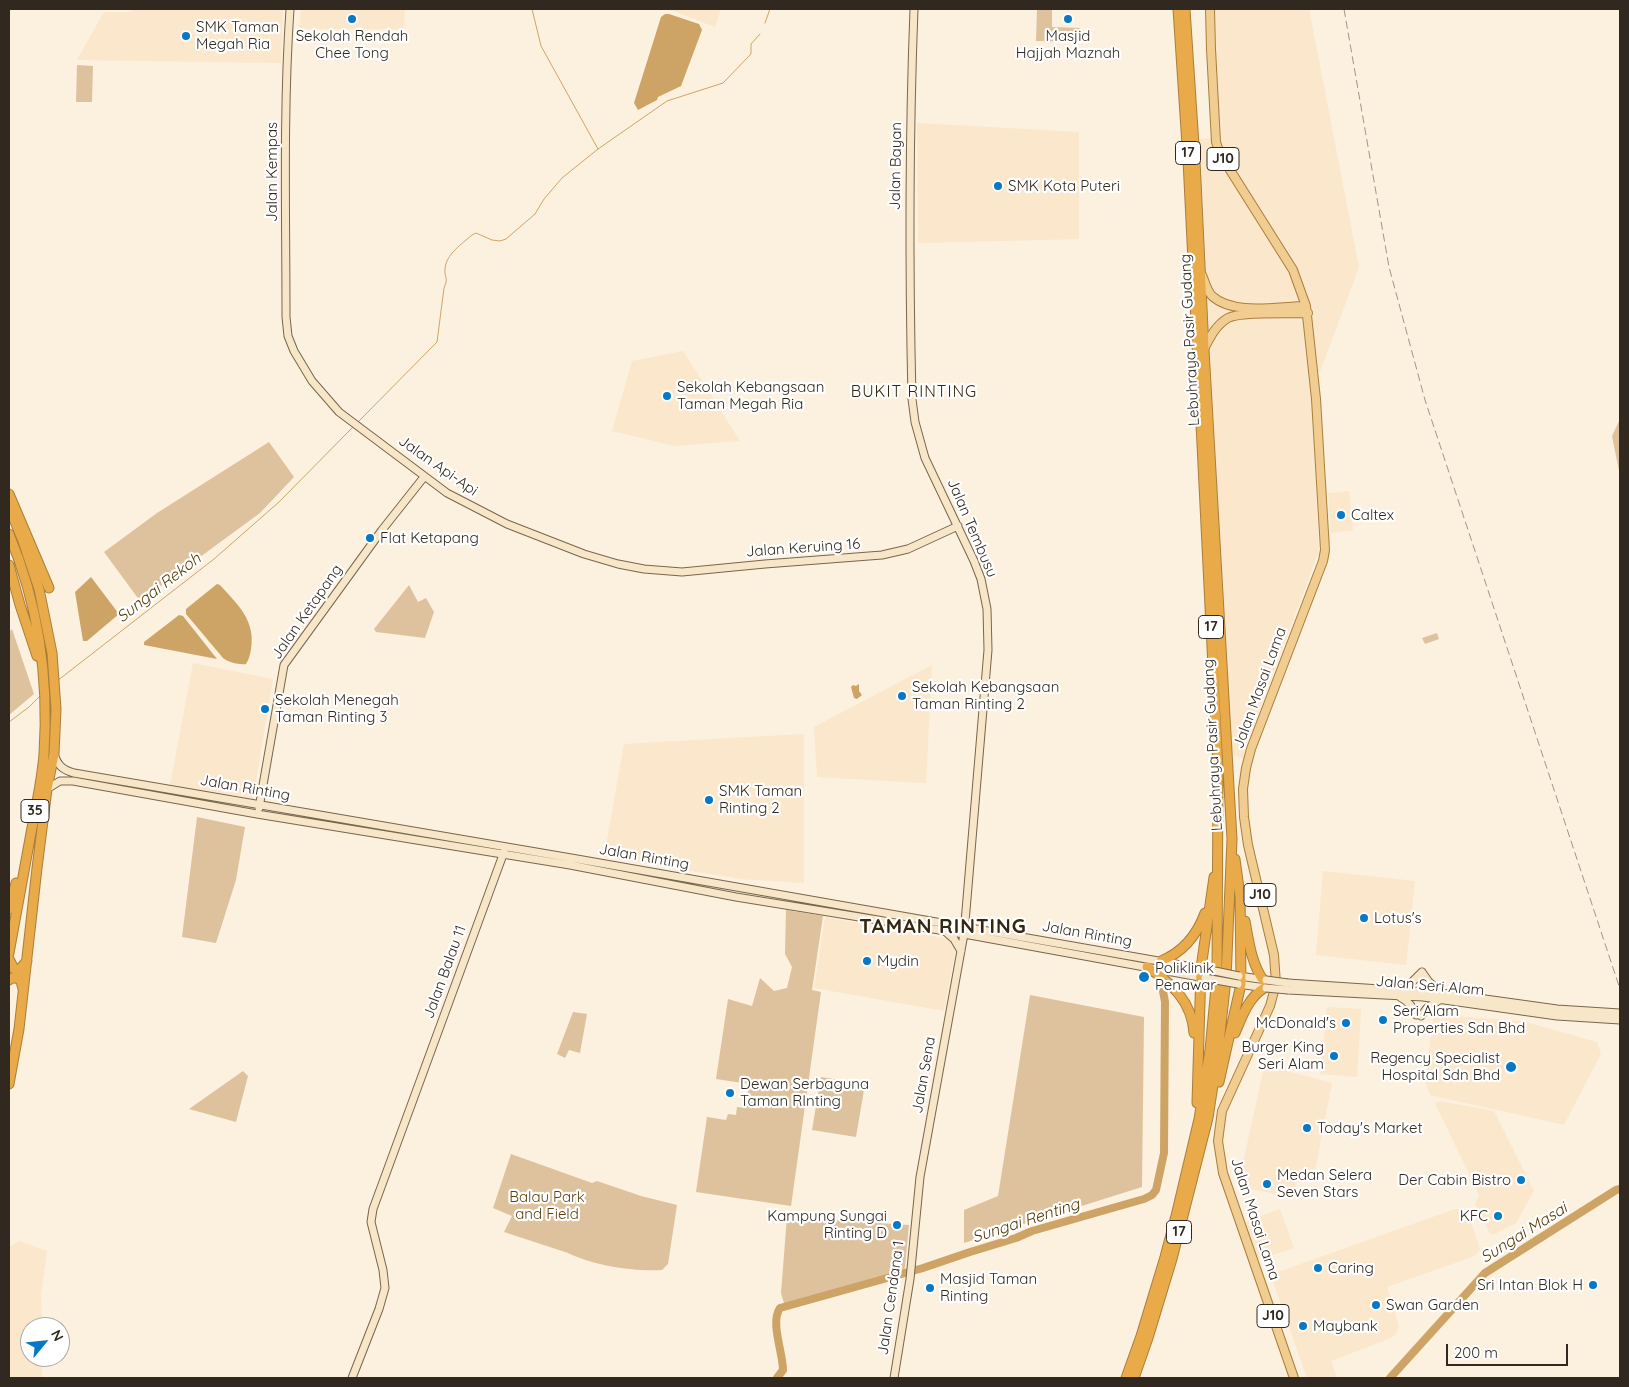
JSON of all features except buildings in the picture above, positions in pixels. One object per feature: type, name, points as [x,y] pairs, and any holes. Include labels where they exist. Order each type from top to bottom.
[{"type":"highway","name":"Lebuhraya Pasir Gudang","points":[[1126,1378],[1142,1336],[1165,1257],[1196,1133],[1210,1050],[1218,977],[1217,759],[1188,160],[1178,9]]},
{"type":"highway","name":"Lebuhraya Pasir Gudang","points":[[1134,1378],[1172,1259],[1208,1118],[1218,1052],[1226,978],[1232,839],[1185,9]]},
{"type":"highway","points":[[9,494],[50,588]]},
{"type":"highway","name":"35","points":[[9,507],[39,588],[52,653],[55,695],[54,754],[37,868],[28,961],[9,1084]]},
{"type":"highway","name":"35","points":[[9,534],[29,591],[42,654],[45,700],[44,754],[38,797],[9,953]]},
{"type":"highway","points":[[9,565],[20,605],[43,670]]},
{"type":"highway","points":[[9,909],[20,870],[31,816],[38,797]]},
{"type":"highway","points":[[1227,1051],[1247,1006],[1265,984],[1257,971],[1251,954],[1232,839]]},
{"type":"highway","points":[[1196,1133],[1203,973],[1217,850]]},
{"type":"highway","points":[[1161,961],[1178,951],[1190,940],[1203,918],[1213,887]]},
{"type":"highway","points":[[1208,1118],[1227,1051],[1240,980],[1240,892]]},
{"type":"highway","points":[[9,959],[14,969],[19,970],[28,961]]},
{"type":"highway","points":[[1147,967],[1164,977],[1176,989],[1186,1004],[1194,1024],[1198,1063]]},
{"type":"highway","points":[[9,980],[17,978],[21,981],[24,990]]},
{"type":"main road","name":"Jalan Masai Lama","points":[[1210,9],[1210,49],[1216,142],[1220,154],[1293,270],[1301,289],[1307,309],[1316,399],[1325,550],[1323,561],[1255,740],[1246,768],[1243,789],[1248,845],[1274,955],[1276,984],[1270,1006],[1225,1103],[1218,1141],[1223,1173],[1294,1378]]},
{"type":"main road","points":[[1200,269],[1206,286],[1212,295],[1231,306],[1243,309],[1283,306],[1307,309]]},
{"type":"main road","points":[[1283,306],[1297,299],[1301,289]]},
{"type":"main road","points":[[1204,349],[1214,331],[1230,317],[1307,309]]},
{"type":"street","name":"Jalan Kempas","points":[[288,336],[286,317],[285,140],[290,9]]},
{"type":"street","name":"Jalan Bayan","points":[[910,323],[910,146],[914,9]]},
{"type":"street","name":"Jalan Tembusu","points":[[910,323],[912,399],[915,422],[925,458],[981,579],[987,609],[988,650],[964,931]]},
{"type":"street","name":"Jalan Api-Api","points":[[288,336],[312,381],[323,396],[339,412],[447,493],[506,524],[584,554],[644,569]]},
{"type":"street","name":"Jalan Ketapang","points":[[258,814],[284,666],[382,530],[424,477]]},
{"type":"street","name":"Jalan Keruing 16","points":[[644,569],[682,572],[882,555],[908,549],[958,526]]},
{"type":"street","name":"Jalan Rinting","points":[[54,754],[61,768],[74,773],[505,846],[964,931],[1161,961],[1203,973]]},
{"type":"street","name":"Jalan Rinting","points":[[48,790],[60,781],[73,781],[258,814],[570,865],[736,897],[947,927]]},
{"type":"street","name":"Jalan Balau 11","points":[[352,1378],[379,1309],[385,1288],[371,1216],[504,854],[505,846]]},
{"type":"street","points":[[966,911],[971,925],[979,933],[967,942],[961,952],[947,927],[966,911]]},
{"type":"street","name":"Jalan Sena","points":[[915,1222],[920,1178],[964,931]]},
{"type":"street","name":"Jalan Rinting","points":[[979,933],[1147,967],[1203,973],[1240,980]]},
{"type":"street","points":[[1422,972],[1442,996],[1418,1015],[1410,1003],[1399,993],[1422,972]]},
{"type":"street","name":"Jalan Seri Alam","points":[[1240,980],[1288,986],[1442,996],[1557,1016],[1618,1017]]},
{"type":"street","name":"Jalan Cendana 1","points":[[894,1378],[910,1279],[915,1222]]},
{"type":"shaded area","name":"SMK Taman Megah Ria","points":[[132,9],[283,9],[281,63],[77,60],[104,12],[132,12]]},
{"type":"shaded area","name":"Sekolah Rendah Chee Tong","points":[[301,9],[405,9],[404,29],[299,29]]},
{"type":"shaded area","points":[[668,9],[721,9],[715,27]]},
{"type":"shaded area","points":[[1213,9],[1309,9],[1359,267],[1320,372],[1310,373],[1319,551],[1245,748],[1244,759],[1230,754],[1200,139],[1219,137]]},
{"type":"shaded area","points":[[665,14],[699,24],[702,30],[681,86],[658,97],[657,100],[638,110],[634,103],[661,17]]},
{"type":"shaded area","name":"SMK Kota Puteri","points":[[917,123],[1079,132],[1079,239],[918,243]]},
{"type":"shaded area","name":"Sekolah Kebangsaan Taman Megah Ria","points":[[683,351],[740,441],[674,446],[612,431],[632,361]]},
{"type":"shaded area","points":[[1349,491],[1353,530],[1331,533],[1328,493]]},
{"type":"shaded area","points":[[91,577],[119,614],[87,641],[83,641],[75,592]]},
{"type":"shaded area","points":[[217,584],[239,606],[251,629],[250,653],[246,664],[234,663],[223,658],[186,614],[186,609]]},
{"type":"shaded area","points":[[179,615],[183,616],[217,659],[144,645],[144,642]]},
{"type":"shaded area","points":[[193,663],[273,679],[253,799],[170,785]]},
{"type":"shaded area","name":"Sekolah Kebangsaan Taman Rinting 2","points":[[932,665],[926,783],[817,777],[814,727]]},
{"type":"shaded area","points":[[859,684],[859,691],[862,695],[857,699],[854,698],[851,687]]},
{"type":"shaded area","name":"SMK Taman Rinting 2","points":[[804,734],[804,883],[741,879],[604,857],[624,744]]},
{"type":"shaded area","name":"Lotus's","points":[[1323,871],[1415,881],[1406,965],[1316,955]]},
{"type":"shaded area","points":[[825,917],[949,939],[954,943],[955,952],[944,1011],[814,988]]},
{"type":"shaded area","points":[[1327,1007],[1361,1009],[1357,1077],[1320,1074]]},
{"type":"shaded area","name":"Regency Specialist Hospital Sdn Bhd","points":[[1438,1015],[1522,1021],[1597,1042],[1601,1054],[1564,1125],[1430,1095],[1425,1080],[1433,1019]]},
{"type":"shaded area","points":[[1269,1066],[1332,1083],[1313,1182],[1297,1180],[1293,1198],[1238,1186],[1263,1071]]},
{"type":"shaded area","points":[[1440,1101],[1494,1111],[1534,1191],[1516,1223],[1495,1234],[1490,1234],[1475,1205],[1479,1195],[1435,1103]]},
{"type":"shaded area","points":[[1280,1209],[1294,1248],[1258,1260],[1245,1222]]},
{"type":"shaded area","points":[[1455,1209],[1462,1211],[1469,1217],[1480,1249],[1477,1254],[1387,1287],[1399,1326],[1396,1334],[1391,1338],[1331,1361],[1337,1378],[1307,1378],[1272,1279],[1274,1275]]},
{"type":"shaded area","points":[[19,1241],[47,1251],[41,1294],[42,1317],[20,1317],[20,1367],[42,1367],[42,1378],[9,1378],[9,1247]]},
{"type":"green space","points":[[1037,9],[1052,9],[1052,27],[1080,28],[1080,42],[1036,41]]},
{"type":"green space","points":[[77,65],[93,66],[92,102],[76,102]]},
{"type":"green space","points":[[1620,419],[1620,476],[1612,436]]},
{"type":"green space","points":[[269,442],[294,477],[260,513],[140,601],[104,552],[157,513]]},
{"type":"green space","points":[[409,585],[418,602],[426,598],[434,612],[425,638],[376,632],[374,629]]},
{"type":"green space","points":[[12,629],[34,694],[9,715],[9,632]]},
{"type":"green space","points":[[1437,633],[1439,639],[1425,644],[1422,638]]},
{"type":"green space","points":[[197,817],[245,827],[236,880],[216,943],[182,937]]},
{"type":"green space","points":[[786,910],[823,916],[812,990],[821,992],[791,1206],[696,1192],[707,1117],[726,1120],[728,1114],[736,1115],[737,1107],[746,1108],[749,1084],[716,1079],[728,999],[752,1006],[760,978],[774,991],[787,988],[792,967],[785,954]]},
{"type":"green space","points":[[1030,995],[1144,1017],[1142,1187],[964,1243],[964,1210],[998,1196]]},
{"type":"green space","points":[[573,1012],[587,1014],[580,1053],[569,1050],[565,1058],[557,1054]]},
{"type":"green space","points":[[243,1071],[248,1076],[236,1122],[189,1109]]},
{"type":"green space","points":[[821,1077],[865,1084],[856,1137],[812,1130]]},
{"type":"green space","name":"Balau Park and Field","points":[[511,1154],[592,1183],[597,1181],[641,1196],[677,1205],[668,1264],[662,1270],[614,1267],[589,1261],[504,1232],[512,1216],[493,1208]]},
{"type":"green space","points":[[787,1217],[909,1225],[904,1277],[786,1310],[781,1293]]},
{"type":"waterway","points":[[532,9],[541,46],[598,149]]},
{"type":"waterway","points":[[765,23],[770,9]]},
{"type":"waterway","points":[[358,422],[437,342],[446,282],[446,264],[455,250],[476,233],[492,240],[500,241],[506,239],[535,214],[544,199],[562,178],[598,149],[667,101],[723,83],[751,54],[751,44],[760,34]]},
{"type":"waterway","name":"Sungai Rekoh","points":[[57,681],[214,559],[279,502],[353,427]]},
{"type":"waterway","name":"Sungai Rekoh","points":[[9,722],[41,695]]},
{"type":"waterway","name":"Sungai Renting","points":[[777,1378],[783,1370],[776,1321],[780,1308],[923,1268],[1032,1231],[1144,1199],[1152,1195],[1156,1190],[1164,1153],[1165,1002],[1163,991]]},
{"type":"waterway","name":"Sungai Masai","points":[[1390,1378],[1485,1273],[1620,1189]]},
{"type":"railway","points":[[1344,9],[1389,267],[1425,400],[1620,989]]},
{"type":"place","name":"Sekolah Rendah Chee Tong","points":[[352,19]]},
{"type":"place","name":"Masjid Hajjah Maznah","points":[[1068,19]]},
{"type":"place","name":"SMK Taman Megah Ria","points":[[186,36]]},
{"type":"place","name":"SMK Kota Puteri","points":[[998,186]]},
{"type":"place","name":"Sekolah Kebangsaan Taman Megah Ria","points":[[667,396]]},
{"type":"place","name":"Caltex","points":[[1341,515]]},
{"type":"place","name":"Flat Ketapang","points":[[370,538]]},
{"type":"place","name":"Sekolah Kebangsaan Taman Rinting 2","points":[[902,696]]},
{"type":"place","name":"Sekolah Menegah Taman Rinting 3","points":[[265,709]]},
{"type":"place","name":"SMK Taman Rinting 2","points":[[709,800]]},
{"type":"place","name":"Lotus's","points":[[1364,918]]},
{"type":"place","name":"Mydin","points":[[867,961]]},
{"type":"place","name":"Poliklinik Penawar","points":[[1144,977]]},
{"type":"place","name":"Seri Alam Properties Sdn Bhd","points":[[1383,1020]]},
{"type":"place","name":"McDonald's","points":[[1346,1023]]},
{"type":"place","name":"Burger King Seri Alam","points":[[1334,1056]]},
{"type":"place","name":"Regency Specialist Hospital Sdn Bhd","points":[[1511,1067]]},
{"type":"place","name":"Dewan Serbaguna Taman RInting","points":[[730,1093]]},
{"type":"place","name":"Today's Market","points":[[1307,1128]]},
{"type":"place","name":"Der Cabin Bistro","points":[[1521,1180]]},
{"type":"place","name":"Medan Selera Seven Stars","points":[[1267,1184]]},
{"type":"place","name":"KFC","points":[[1498,1216]]},
{"type":"place","name":"Kampung Sungai Rinting D","points":[[897,1225]]},
{"type":"place","name":"Caring","points":[[1318,1268]]},
{"type":"place","name":"Sri Intan Blok H","points":[[1593,1285]]},
{"type":"place","name":"Masjid Taman Rinting","points":[[930,1288]]},
{"type":"place","name":"Swan Garden","points":[[1376,1305]]},
{"type":"place","name":"Maybank","points":[[1303,1326]]},
{"type":"district","name":"BUKIT RINTING","points":[[914,392]]},
{"type":"district","name":"TAMAN RINTING","points":[[943,927]]}]
